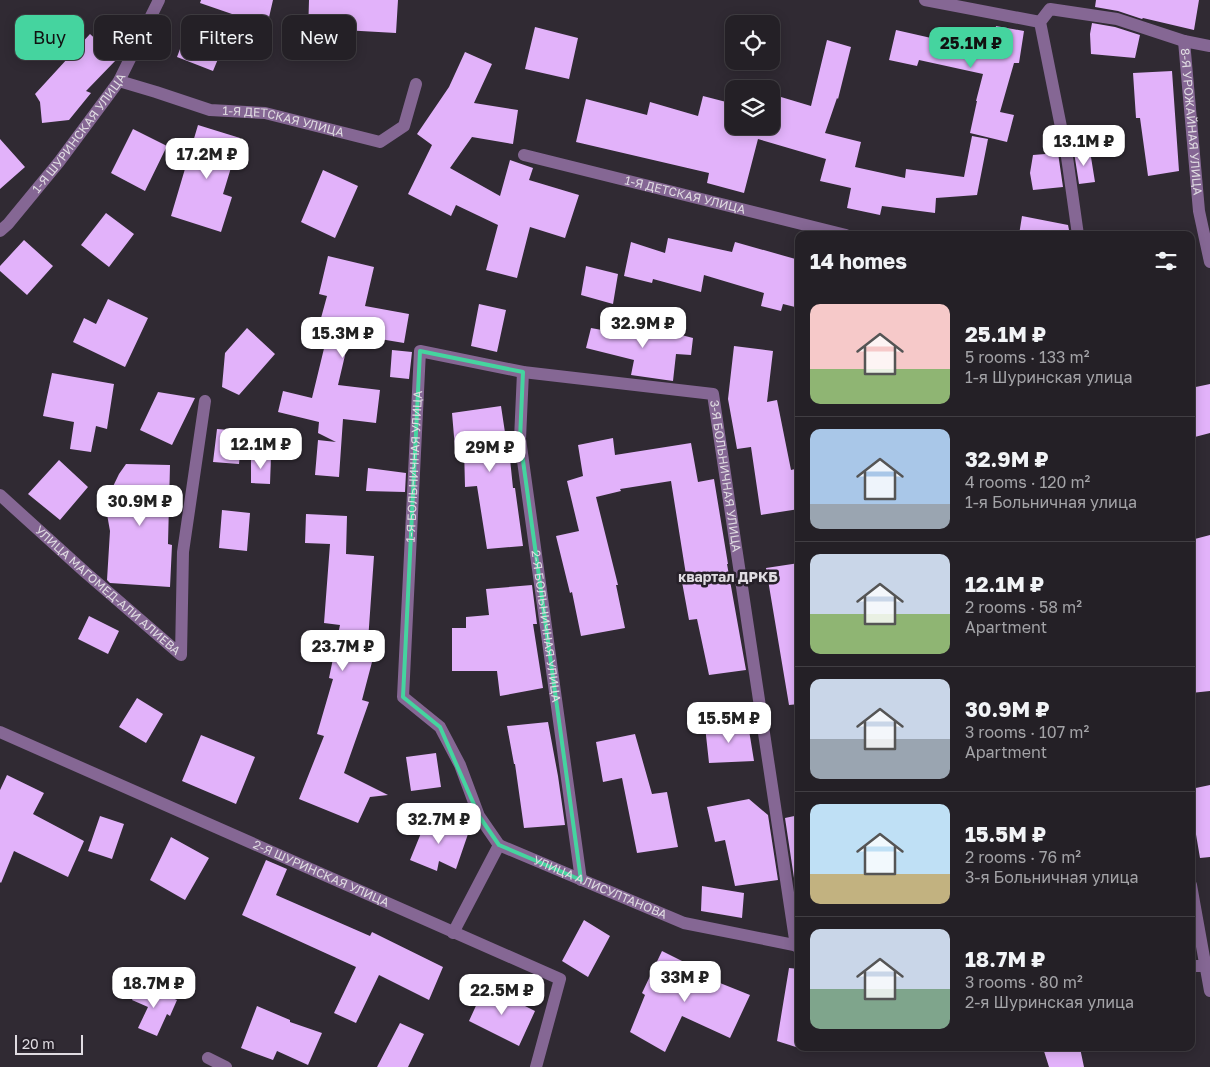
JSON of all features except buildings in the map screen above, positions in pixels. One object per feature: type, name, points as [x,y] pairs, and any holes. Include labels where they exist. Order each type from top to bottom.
[{"type":"street","name":"1-Я ШУРИНСКАЯ УЛИЦА","points":[[0,231],[8,224],[59,162],[118,81],[159,0]]},
{"type":"street","points":[[925,0],[1040,22]]},
{"type":"street","points":[[1077,231],[1067,157],[1040,22],[1050,9],[1117,20],[1184,41],[1210,46]]},
{"type":"street","name":"8-Я УРОЖАЙНАЯ УЛИЦА","points":[[1184,41],[1199,211],[1210,262]]},
{"type":"street","name":"1-Я ДЕТСКАЯ УЛИЦА","points":[[118,81],[210,110],[265,113],[380,142],[404,126],[416,84]]},
{"type":"street","name":"1-Я ДЕТСКАЯ УЛИЦА","points":[[524,155],[830,231]]},
{"type":"street","name":"1-Я БОЛЬНИЧНАЯ УЛИЦА","points":[[499,845],[479,816],[460,765],[440,728],[402,697],[420,351],[523,372],[712,394]]},
{"type":"street","name":"2-Я БОЛЬНИЧНАЯ УЛИЦА","points":[[523,372],[520,439],[581,880]]},
{"type":"street","name":"3-Я БОЛЬНИЧНАЯ УЛИЦА","points":[[712,394],[795,933]]},
{"type":"street","name":"УЛИЦА МАГОМЕД-АЛИ АЛИЕВА","points":[[0,495],[181,655],[183,552],[205,401]]},
{"type":"street","name":"2-Я ШУРИНСКАЯ УЛИЦА","points":[[0,732],[560,979],[536,1067]]},
{"type":"street","points":[[453,933],[499,845]]},
{"type":"street","name":"УЛИЦА АЛИСУЛТАНОВА","points":[[499,845],[684,923],[795,946]]},
{"type":"street","points":[[1195,907],[1210,991]]},
{"type":"street","points":[[1195,966],[1206,966]]},
{"type":"street","points":[[208,1058],[226,1067]]},
{"type":"highlighted area","points":[[420,351],[523,372],[520,439],[581,880],[499,845],[479,816],[440,727],[403,697]]},
{"type":"district","name":"квартал ДРКБ","points":[[728,577]]}]
